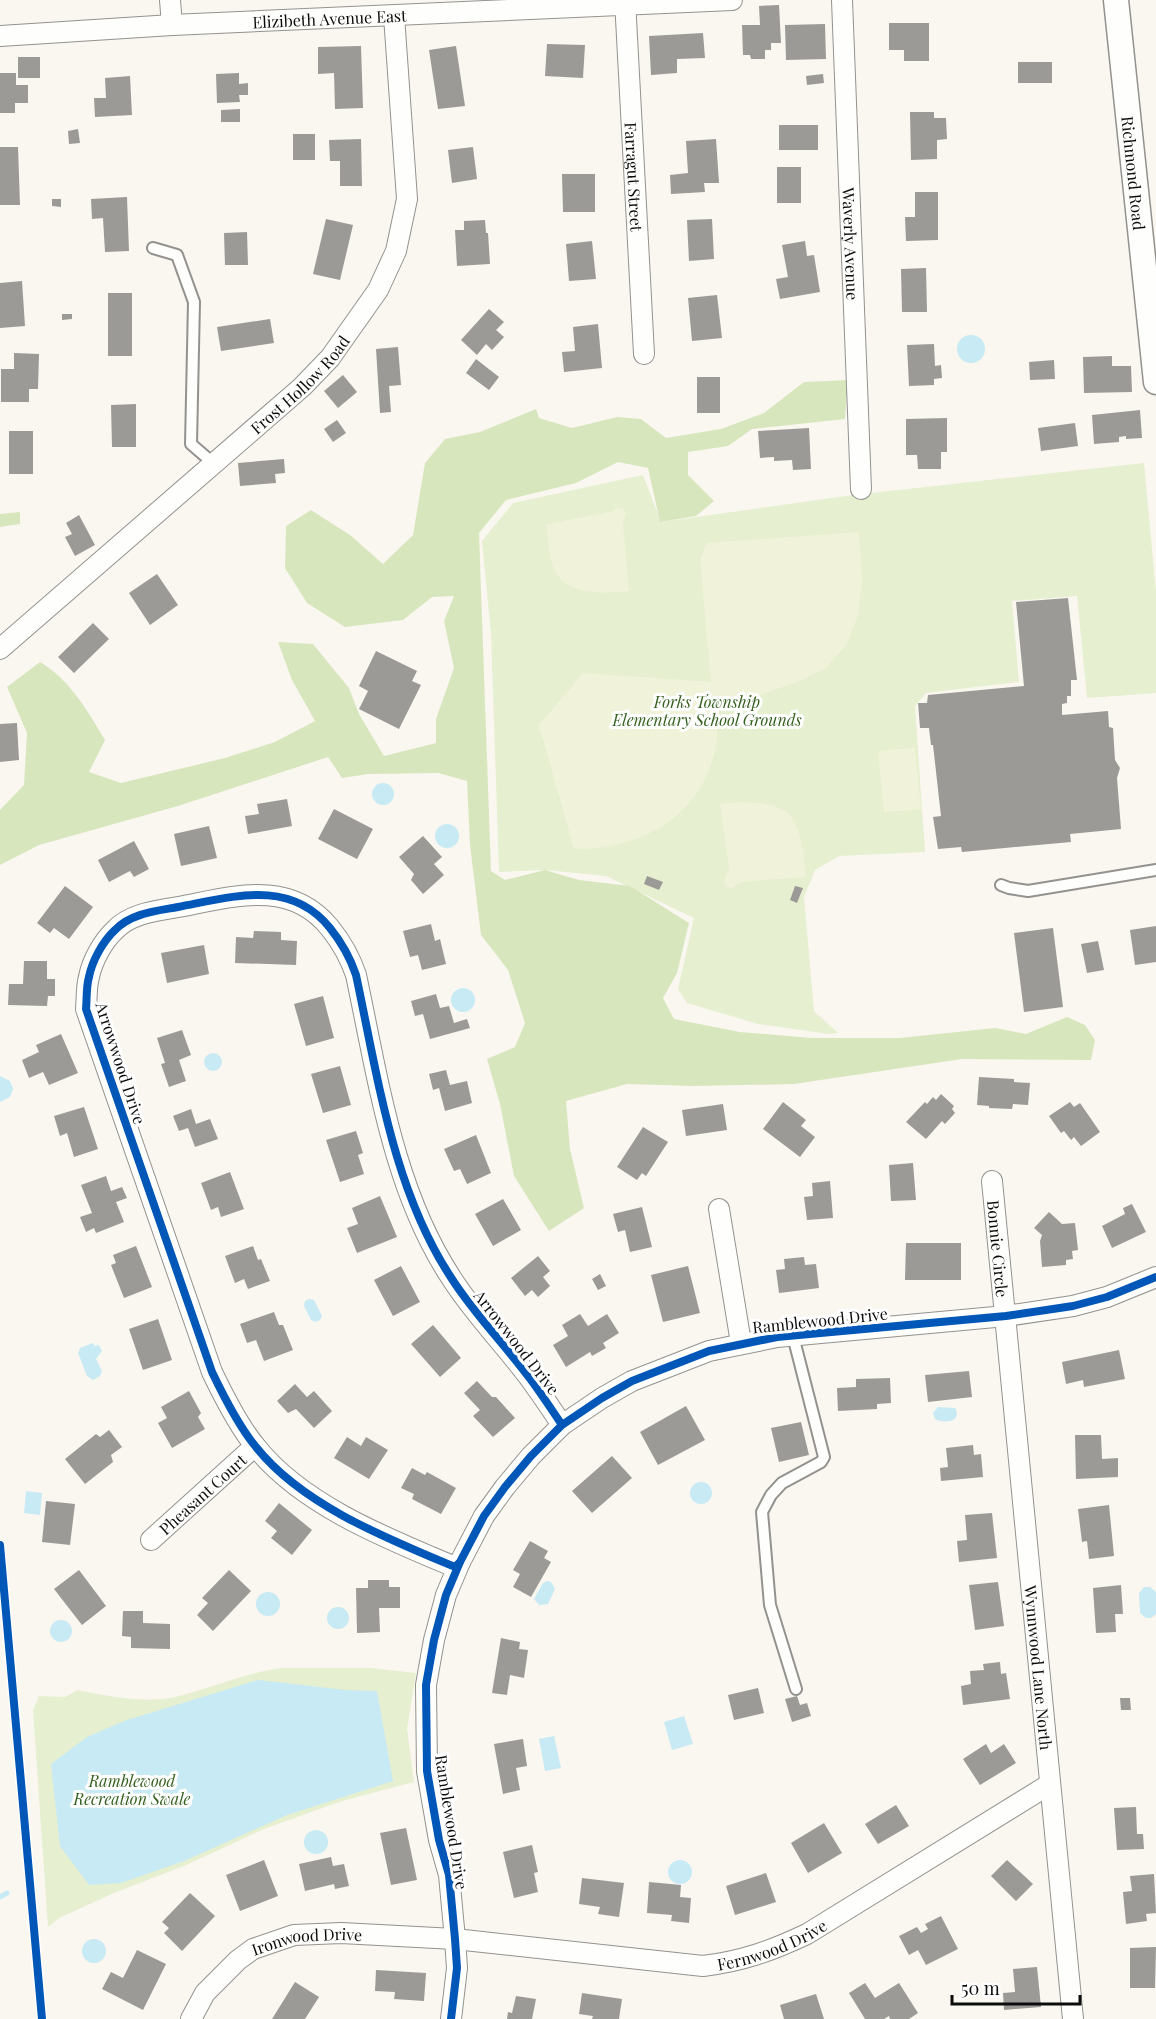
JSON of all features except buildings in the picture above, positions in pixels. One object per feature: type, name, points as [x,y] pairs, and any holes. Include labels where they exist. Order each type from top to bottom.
[{"type":"street","points":[[170,0],[171,25]]},
{"type":"street","name":"Elizibeth Avenue East","points":[[0,36],[171,25],[732,0]]},
{"type":"street","name":"Waverly Avenue","points":[[842,0],[861,489]]},
{"type":"street","name":"Richmond Road","points":[[1116,0],[1156,382]]},
{"type":"street","name":"Farragut Street","points":[[625,3],[644,354]]},
{"type":"street","name":"Frost Hollow Road","points":[[0,649],[302,387],[330,358],[378,290],[396,251],[407,199],[394,16]]},
{"type":"street","name":"Arrowwood Drive","points":[[460,1562],[455,1567],[416,1551],[315,1500],[275,1468],[255,1446],[225,1398],[212,1372],[86,1009],[90,974],[102,947],[116,929],[135,917],[153,911],[258,894],[291,898],[306,905],[324,921],[349,954],[356,975],[389,1127],[407,1188],[426,1231],[451,1278],[531,1380],[562,1425]]},
{"type":"street","name":"Bonnie Circle","points":[[992,1181],[1005,1316]]},
{"type":"street","points":[[719,1209],[741,1343]]},
{"type":"street","name":"Ramblewood Drive","points":[[452,2019],[457,1968],[455,1939],[448,1875],[427,1771],[426,1685],[434,1640],[446,1595],[460,1562],[484,1516],[504,1487],[531,1456],[562,1425],[602,1398],[632,1381],[709,1351],[741,1343],[793,1336],[1005,1316],[1073,1306],[1107,1297],[1156,1277]]},
{"type":"street","name":"Wynnwood Lane North","points":[[1005,1316],[1050,1784],[1058,1845],[1073,2019]]},
{"type":"street","name":"Pheasant Court","points":[[151,1540],[255,1446]]},
{"type":"street","name":"Fernwood Drive","points":[[455,1939],[703,1966],[732,1962],[772,1950],[807,1934],[1050,1784]]},
{"type":"street","name":"Ironwood Drive","points":[[191,2019],[205,1993],[238,1960],[271,1942],[294,1935],[455,1939]]},
{"type":"lane","points":[[153,249],[177,255],[190,286],[194,302],[191,444],[213,463]]},
{"type":"lane","points":[[1001,885],[1029,891],[1156,870]]},
{"type":"lane","points":[[793,1336],[824,1457],[821,1462],[782,1483],[771,1495],[762,1512],[770,1605],[796,1689]]},
{"type":"green space","points":[[848,380],[845,419],[752,429],[728,446],[688,452],[688,475],[714,501],[696,516],[660,522],[648,468],[618,462],[576,483],[506,500],[479,533],[491,871],[505,880],[545,870],[579,880],[630,886],[689,923],[677,973],[663,998],[674,1019],[740,1032],[812,1038],[900,1038],[995,1028],[1026,1034],[1067,1017],[1085,1025],[1095,1040],[1091,1060],[962,1059],[794,1084],[694,1086],[627,1084],[566,1101],[570,1149],[584,1208],[549,1231],[514,1176],[500,1104],[487,1059],[515,1047],[525,1023],[508,970],[481,935],[470,845],[467,781],[438,773],[368,774],[342,778],[328,757],[178,806],[39,845],[0,865],[0,810],[24,785],[27,733],[7,687],[40,662],[69,687],[85,707],[105,740],[89,772],[121,783],[225,758],[275,742],[315,721],[292,680],[278,642],[313,644],[349,688],[359,714],[384,756],[436,743],[436,719],[454,668],[444,621],[454,596],[432,597],[403,620],[345,627],[307,603],[285,568],[286,526],[311,510],[350,535],[383,564],[413,535],[425,463],[445,439],[480,432],[536,409],[539,418],[572,428],[617,417],[641,419],[666,438],[721,429],[764,413],[804,382]]},
{"type":"green space","name":"Forks Township Elementary School Grounds","points":[[1144,463],[1156,592],[1156,693],[1087,698],[1077,596],[1012,601],[1019,682],[926,693],[915,706],[925,852],[839,856],[815,870],[804,897],[814,1011],[838,1033],[829,1034],[758,1024],[687,1003],[678,989],[694,918],[606,876],[545,870],[499,872],[491,634],[482,541],[513,503],[643,475],[661,522],[853,495]]},
{"type":"green space","points":[[616,508],[623,509],[626,513],[623,524],[629,591],[588,592],[569,585],[561,579],[553,566],[547,524],[611,512]]},
{"type":"green space","points":[[20,512],[20,524],[0,527],[0,514]]},
{"type":"green space","points":[[859,532],[862,581],[858,615],[847,644],[826,668],[800,681],[757,696],[717,702],[717,735],[711,764],[699,789],[683,810],[661,827],[636,839],[606,846],[574,849],[539,725],[583,673],[711,682],[700,560],[706,543]]},
{"type":"green space","points":[[915,748],[921,809],[884,812],[878,751]]},
{"type":"green space","points":[[738,802],[774,806],[791,816],[799,832],[806,877],[740,882],[732,888],[726,887],[724,881],[729,868],[720,804]]},
{"type":"green space","name":"Ramblewood Recreation Swale","points":[[282,1668],[371,1668],[416,1673],[407,1729],[414,1782],[342,1801],[264,1829],[186,1865],[114,1893],[59,1918],[48,1927],[33,1710],[39,1696],[65,1697],[78,1690],[124,1698],[148,1700],[170,1698]]},
{"type":"water","points":[[971,335],[981,339],[985,349],[981,359],[971,363],[961,359],[957,349],[961,339]]},
{"type":"water","points":[[383,783],[391,786],[394,794],[391,802],[383,805],[375,802],[372,794],[375,786]]},
{"type":"water","points":[[447,824],[456,827],[459,836],[456,845],[447,848],[438,845],[435,836],[438,827]]},
{"type":"water","points":[[463,988],[471,992],[475,1000],[471,1008],[463,1012],[455,1008],[451,1000],[455,992]]},
{"type":"water","points":[[209,1053],[217,1053],[222,1058],[220,1069],[209,1071],[204,1066],[204,1058]]},
{"type":"water","points":[[0,1076],[10,1081],[13,1089],[10,1097],[0,1102]]},
{"type":"water","points":[[314,1300],[322,1316],[315,1322],[311,1320],[304,1306],[305,1301]]},
{"type":"water","points":[[93,1343],[95,1346],[99,1345],[102,1351],[96,1359],[102,1371],[100,1376],[93,1380],[87,1376],[78,1353],[80,1348]]},
{"type":"water","points":[[938,1407],[955,1408],[957,1416],[951,1421],[939,1421],[935,1419],[933,1413]]},
{"type":"water","points":[[701,1482],[709,1485],[712,1493],[709,1501],[701,1504],[693,1501],[690,1493],[693,1485]]},
{"type":"water","points":[[26,1491],[42,1493],[40,1515],[24,1513]]},
{"type":"water","points":[[551,1582],[555,1589],[548,1604],[539,1605],[534,1599],[543,1583]]},
{"type":"water","points":[[1144,1587],[1150,1587],[1156,1592],[1156,1614],[1151,1618],[1146,1618],[1140,1613],[1139,1593]]},
{"type":"water","points":[[268,1592],[273,1593],[279,1599],[279,1609],[273,1615],[268,1616],[263,1615],[257,1609],[256,1604],[257,1599],[263,1593]]},
{"type":"water","points":[[338,1607],[346,1610],[349,1618],[346,1626],[338,1629],[330,1626],[327,1618],[330,1610]]},
{"type":"water","points":[[61,1620],[71,1627],[72,1631],[65,1641],[61,1642],[51,1635],[50,1631],[57,1621]]},
{"type":"water","name":"Ramblewood Recreation Swale","points":[[258,1680],[345,1690],[377,1691],[393,1781],[287,1815],[184,1861],[121,1883],[89,1885],[60,1846],[51,1764],[87,1737],[124,1721]]},
{"type":"water","points":[[684,1716],[693,1744],[672,1750],[664,1722]]},
{"type":"water","points":[[554,1736],[561,1768],[545,1771],[539,1739]]},
{"type":"water","points":[[316,1830],[325,1833],[328,1842],[325,1851],[316,1854],[307,1851],[304,1842],[307,1833]]},
{"type":"water","points":[[680,1860],[685,1861],[691,1867],[691,1877],[685,1883],[680,1884],[675,1883],[669,1877],[668,1872],[669,1867],[675,1861]]},
{"type":"water","points":[[94,1939],[99,1940],[105,1946],[105,1956],[99,1962],[94,1963],[89,1962],[83,1956],[82,1951],[83,1946],[89,1940]]},
{"type":"waterway","points":[[0,1897],[7,1893]]},
{"type":"cycle path","points":[[460,1562],[455,1567],[402,1545],[348,1518],[297,1486],[275,1468],[256,1447],[227,1401],[212,1372],[86,1009],[87,985],[95,958],[102,945],[121,924],[136,916],[153,912],[219,899],[259,895],[297,902],[314,912],[330,928],[345,950],[356,975],[390,1132],[401,1171],[432,1245],[461,1292],[531,1380],[562,1425]]},
{"type":"cycle path","points":[[451,2019],[457,1968],[455,1939],[449,1875],[439,1840],[427,1771],[426,1685],[434,1640],[446,1595],[460,1562],[484,1516],[531,1456],[562,1425],[602,1398],[632,1381],[709,1351],[777,1337],[1006,1316],[1073,1306],[1107,1297],[1156,1277]]},
{"type":"cycle path","points":[[0,1545],[42,2019]]}]
